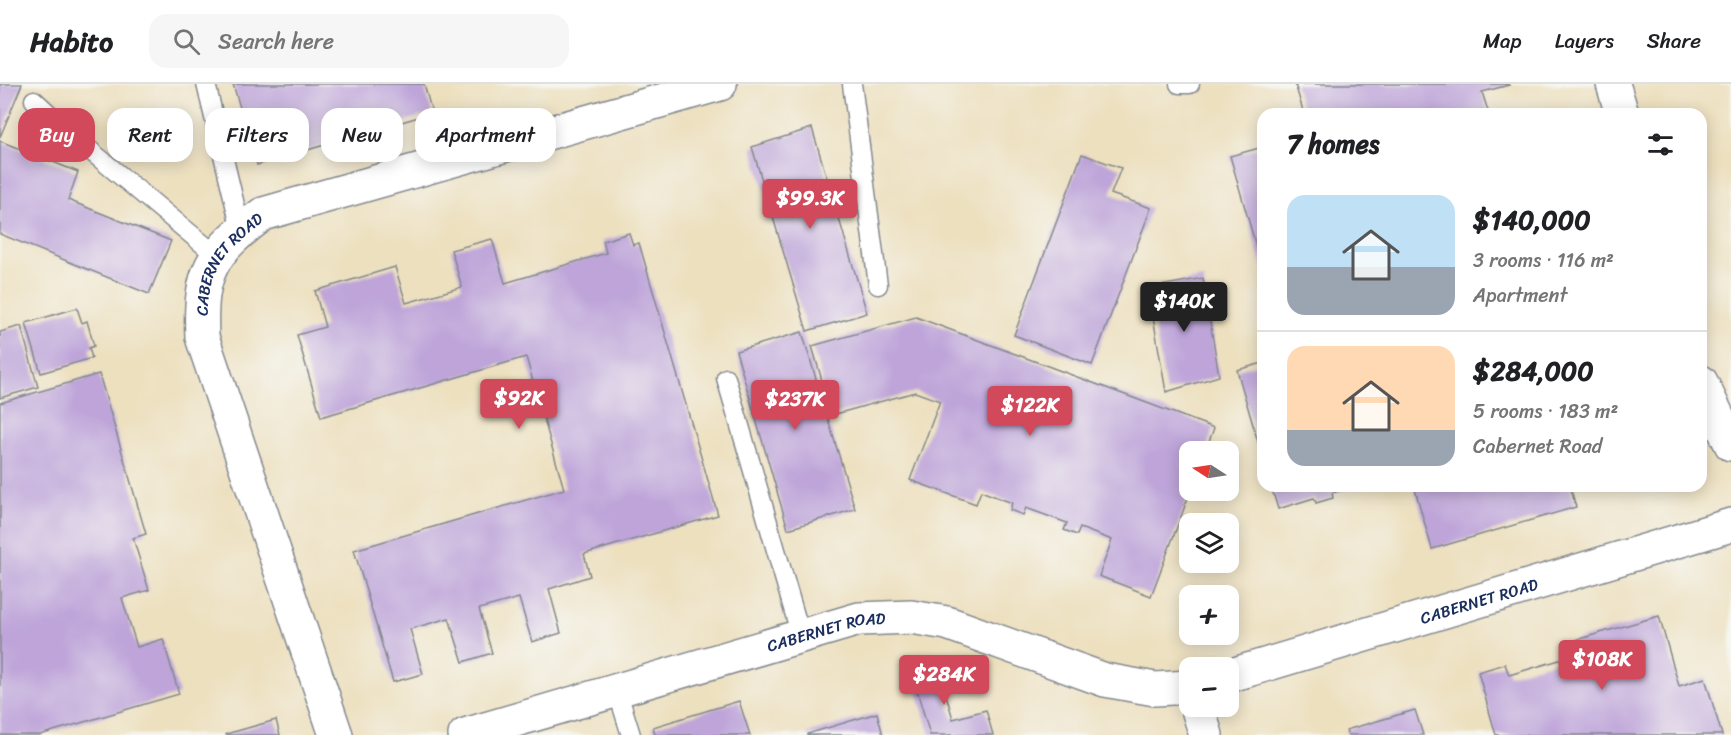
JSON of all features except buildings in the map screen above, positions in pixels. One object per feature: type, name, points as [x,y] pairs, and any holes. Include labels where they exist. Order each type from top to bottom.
[{"type":"street","name":"CABERNET ROAD","points":[[336,735],[202,337],[201,305],[207,278],[216,255],[241,230],[263,214],[720,84]]},
{"type":"street","points":[[1613,84],[1620,108]]},
{"type":"street","points":[[1707,394],[1731,444]]},
{"type":"street","name":"CABERNET ROAD","points":[[1239,673],[1731,525]]},
{"type":"street","name":"CABERNET ROAD","points":[[465,735],[859,619],[911,616],[948,623],[1105,680],[1155,689],[1179,688]]},
{"type":"street","points":[[1200,717],[1206,735]]},
{"type":"lane","points":[[206,84],[241,230]]},
{"type":"lane","points":[[852,84],[879,285]]},
{"type":"lane","points":[[1179,84],[1190,84]]},
{"type":"lane","points":[[34,100],[74,137],[216,255]]},
{"type":"lane","points":[[726,378],[801,636]]},
{"type":"lane","points":[[617,690],[631,735]]}]
